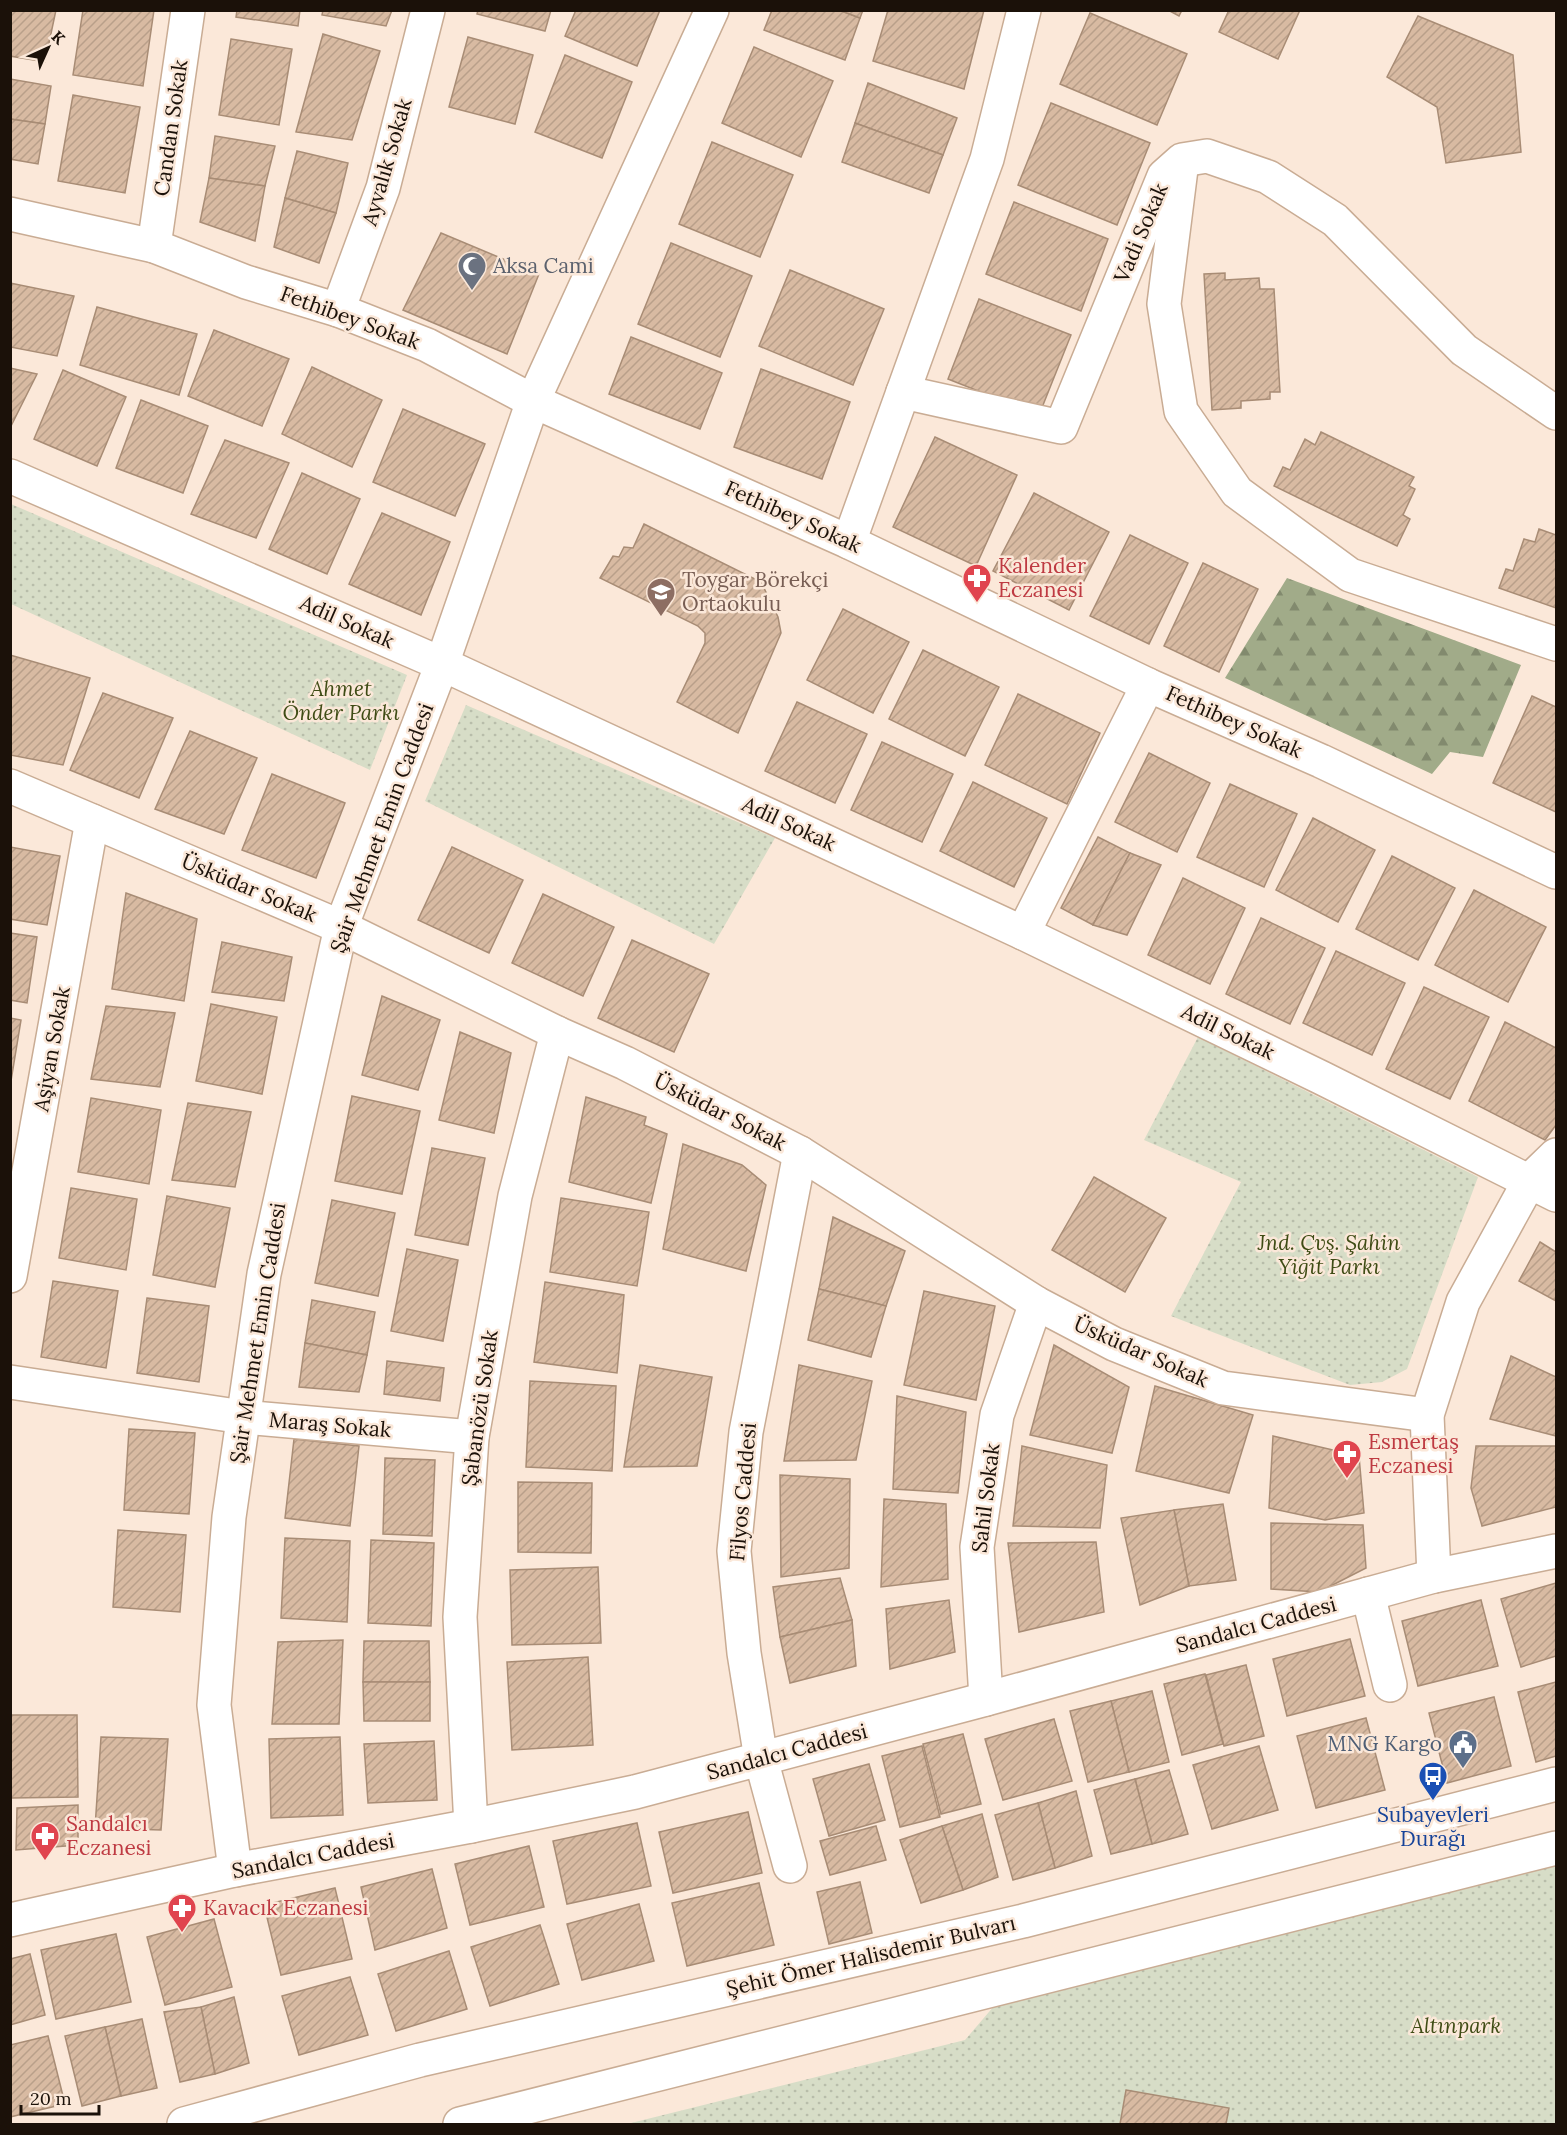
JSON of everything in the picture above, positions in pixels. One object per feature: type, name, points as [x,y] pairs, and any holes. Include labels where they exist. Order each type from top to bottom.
[{"type":"main road","name":"Candan Sokak","points":[[154,246],[188,10]]},
{"type":"main road","name":"Ayvalık Sokak","points":[[338,310],[383,188],[428,10]]},
{"type":"main road","name":"Şair Mehmet Emin Caddesi","points":[[235,1870],[214,1705],[229,1517],[264,1274],[341,927],[442,664],[533,401],[712,10]]},
{"type":"main road","points":[[849,542],[987,159],[1024,10]]},
{"type":"main road","name":"Vadi Sokak","points":[[903,392],[1061,426],[1164,176],[1182,159],[1207,156],[1268,177],[1335,220],[1464,350],[1557,412]]},
{"type":"main road","points":[[1182,159],[1164,304],[1181,411],[1237,492],[1350,575],[1557,644]]},
{"type":"main road","name":"Fethibey Sokak","points":[[10,214],[154,246],[246,282],[338,310],[427,345],[533,401],[849,542],[1148,685],[1321,760],[1557,872]]},
{"type":"main road","name":"Adil Sokak","points":[[10,476],[442,664],[1023,933],[1543,1188]]},
{"type":"main road","points":[[1023,933],[1148,685]]},
{"type":"main road","name":"Üsküdar Sokak","points":[[10,786],[341,927],[557,1033],[624,1063],[800,1153],[1036,1303],[1114,1344],[1223,1388],[1427,1415]]},
{"type":"main road","name":"Aşiyan Sokak","points":[[10,1276],[92,821]]},
{"type":"main road","name":"Şabanözü Sokak","points":[[471,1826],[460,1617],[472,1437],[515,1196],[557,1033]]},
{"type":"main road","name":"Filyos Caddesi","points":[[790,1866],[761,1759],[744,1653],[734,1551],[746,1432],[800,1153]]},
{"type":"main road","points":[[1434,1576],[1427,1415],[1463,1302],[1543,1188],[1557,1155]]},
{"type":"main road","name":"Sahil Sokak","points":[[986,1699],[977,1547],[997,1415],[1036,1303]]},
{"type":"main road","name":"Maraş Sokak","points":[[10,1382],[243,1417],[472,1437]]},
{"type":"main road","name":"Sandalcı Caddesi","points":[[10,1920],[235,1870],[471,1826],[635,1792],[986,1699],[1434,1576],[1557,1551]]},
{"type":"main road","points":[[1368,1594],[1390,1685]]},
{"type":"main road","name":"Şehit Ömer Halisdemir Bulvarı","points":[[184,2124],[420,2060],[1023,1921],[1557,1784]]},
{"type":"main road","points":[[460,2124],[1557,1848]]},
{"type":"green space","name":"Ahmet Önder Parkı","points":[[11,504],[407,675],[370,770],[11,604]]},
{"type":"green space","points":[[1287,578],[1521,665],[1483,757],[1450,752],[1432,774],[1225,678]]},
{"type":"green space","points":[[466,705],[775,838],[714,944],[425,801]]},
{"type":"green space","name":"Jnd. Çvş. Şahin Yiğit Parkı","points":[[1198,1037],[1478,1177],[1407,1369],[1382,1382],[1350,1385],[1171,1316],[1241,1182],[1144,1140]]},
{"type":"green space","name":"Altınpark","points":[[1556,1848],[1556,2124],[627,2124],[965,2040],[1012,1985]]},
{"type":"building","points":[[10,10],[56,10],[45,62],[10,56]]},
{"type":"building","points":[[83,10],[154,10],[143,86],[73,75]]},
{"type":"building","points":[[237,10],[300,10],[298,26],[236,17]]},
{"type":"building","points":[[323,10],[392,10],[386,26],[322,15]]},
{"type":"building","points":[[478,10],[551,10],[545,31],[477,14]]},
{"type":"building","points":[[576,10],[660,10],[637,66],[565,36]]},
{"type":"building","points":[[772,10],[839,10],[860,18],[845,60],[764,30]]},
{"type":"building","points":[[839,10],[863,10],[860,18]]},
{"type":"building","points":[[888,10],[984,10],[964,89],[873,61]]},
{"type":"building","points":[[1168,10],[1182,10],[1179,16]]},
{"type":"building","points":[[1229,10],[1300,10],[1278,59],[1219,32]]},
{"type":"building","points":[[1090,13],[1187,54],[1157,125],[1060,84]]},
{"type":"building","points":[[1418,16],[1513,55],[1521,152],[1446,163],[1437,107],[1387,77]]},
{"type":"building","points":[[323,34],[380,51],[352,140],[296,132]]},
{"type":"building","points":[[468,37],[533,55],[515,124],[449,107]]},
{"type":"building","points":[[231,39],[292,49],[279,125],[219,115]]},
{"type":"building","points":[[754,47],[833,81],[801,157],[722,123]]},
{"type":"building","points":[[565,55],[632,82],[602,158],[535,132]]},
{"type":"building","points":[[10,79],[51,86],[45,124],[10,119]]},
{"type":"building","points":[[868,83],[957,118],[943,155],[855,123]]},
{"type":"building","points":[[73,95],[140,107],[125,193],[58,181]]},
{"type":"building","points":[[1051,103],[1150,143],[1117,225],[1018,185]]},
{"type":"building","points":[[10,119],[45,124],[38,164],[10,159]]},
{"type":"building","points":[[855,123],[943,155],[929,193],[842,162]]},
{"type":"building","points":[[215,136],[275,146],[265,186],[209,178]]},
{"type":"building","points":[[712,142],[793,175],[760,257],[679,224]]},
{"type":"building","points":[[297,151],[348,163],[336,213],[285,198]]},
{"type":"building","points":[[209,178],[265,186],[255,241],[200,222]]},
{"type":"building","points":[[285,198],[336,213],[319,263],[274,247]]},
{"type":"building","points":[[1014,202],[1108,239],[1081,311],[986,274]]},
{"type":"building","name":"Aksa Cami","points":[[441,233],[539,274],[507,354],[403,310]]},
{"type":"building","points":[[671,243],[752,276],[720,357],[638,324]]},
{"type":"building","points":[[790,270],[884,309],[853,385],[759,346]]},
{"type":"building","points":[[1225,273],[1225,280],[1259,278],[1260,289],[1274,289],[1280,392],[1270,392],[1270,399],[1241,401],[1241,408],[1212,410],[1204,274]]},
{"type":"building","points":[[10,283],[74,296],[57,356],[10,347]]},
{"type":"building","points":[[979,299],[1071,335],[1039,415],[948,379]]},
{"type":"building","points":[[97,307],[197,334],[179,395],[80,365]]},
{"type":"building","points":[[214,330],[289,359],[262,426],[188,396]]},
{"type":"building","points":[[631,337],[722,373],[700,429],[609,394]]},
{"type":"building","points":[[312,367],[382,400],[352,467],[282,434]]},
{"type":"building","points":[[10,368],[37,374],[11,426],[10,426]]},
{"type":"building","points":[[761,369],[850,402],[822,479],[734,447]]},
{"type":"building","points":[[63,370],[126,397],[97,466],[34,439]]},
{"type":"building","points":[[141,400],[208,426],[183,493],[116,468]]},
{"type":"building","points":[[403,409],[485,444],[455,516],[373,482]]},
{"type":"building","points":[[1321,432],[1414,477],[1409,486],[1415,489],[1403,515],[1410,519],[1397,546],[1274,486],[1283,467],[1290,470],[1305,439],[1315,445]]},
{"type":"building","points":[[935,437],[1017,475],[976,566],[893,527]]},
{"type":"building","points":[[225,440],[289,463],[256,538],[191,514]]},
{"type":"building","points":[[302,473],[360,499],[327,574],[269,549]]},
{"type":"building","points":[[1034,493],[1109,532],[1069,610],[993,571]]},
{"type":"building","points":[[382,513],[450,542],[421,615],[349,584]]},
{"type":"building","points":[[644,524],[761,582],[778,617],[781,633],[738,733],[677,702],[705,643],[705,633],[698,626],[600,578],[613,556],[619,557],[624,547],[633,548]]},
{"type":"building","points":[[1539,529],[1556,535],[1556,608],[1499,588],[1506,569],[1513,571],[1524,539],[1535,542]]},
{"type":"building","points":[[1130,535],[1188,563],[1149,644],[1090,616]]},
{"type":"building","points":[[1203,563],[1258,589],[1219,672],[1164,646]]},
{"type":"building","points":[[843,609],[909,642],[873,713],[807,680]]},
{"type":"building","points":[[923,650],[999,687],[965,756],[889,719]]},
{"type":"building","points":[[10,655],[90,678],[63,765],[10,755]]},
{"type":"building","points":[[103,693],[173,718],[139,798],[70,770]]},
{"type":"building","points":[[1018,694],[1100,733],[1067,804],[985,765]]},
{"type":"building","points":[[1532,696],[1556,707],[1556,812],[1493,783]]},
{"type":"building","points":[[797,702],[867,734],[835,803],[765,771]]},
{"type":"building","points":[[190,731],[257,758],[224,834],[155,809]]},
{"type":"building","points":[[882,742],[953,774],[922,842],[851,810]]},
{"type":"building","points":[[1149,753],[1210,783],[1177,852],[1115,822]]},
{"type":"building","points":[[272,774],[345,803],[316,878],[242,850]]},
{"type":"building","points":[[973,782],[1047,818],[1014,887],[940,851]]},
{"type":"building","points":[[1230,784],[1297,814],[1264,887],[1197,857]]},
{"type":"building","points":[[1313,818],[1375,850],[1338,922],[1276,890]]},
{"type":"building","points":[[1098,837],[1130,853],[1093,925],[1061,908]]},
{"type":"building","points":[[10,847],[60,856],[47,925],[10,919]]},
{"type":"building","points":[[452,847],[523,880],[489,953],[418,920]]},
{"type":"building","points":[[1130,853],[1161,865],[1127,935],[1093,925]]},
{"type":"building","points":[[1392,856],[1455,888],[1418,960],[1356,929]]},
{"type":"building","points":[[1183,878],[1245,908],[1210,984],[1148,955]]},
{"type":"building","points":[[1474,890],[1546,927],[1508,1002],[1435,965]]},
{"type":"building","points":[[126,893],[197,919],[184,1001],[112,989]]},
{"type":"building","points":[[543,894],[614,927],[583,996],[512,963]]},
{"type":"building","points":[[1261,918],[1325,948],[1290,1024],[1226,994]]},
{"type":"building","points":[[10,933],[37,937],[27,1003],[10,1000]]},
{"type":"building","points":[[632,940],[709,974],[674,1052],[598,1018]]},
{"type":"building","points":[[222,942],[292,957],[284,1001],[212,992]]},
{"type":"building","points":[[1336,951],[1405,983],[1372,1055],[1303,1023]]},
{"type":"building","points":[[1424,987],[1489,1017],[1450,1099],[1386,1069]]},
{"type":"building","points":[[382,996],[440,1020],[418,1090],[362,1075]]},
{"type":"building","points":[[211,1004],[277,1017],[262,1094],[196,1081]]},
{"type":"building","points":[[106,1006],[175,1013],[160,1087],[91,1079]]},
{"type":"building","points":[[10,1018],[21,1020],[10,1087]]},
{"type":"building","points":[[1505,1022],[1556,1048],[1556,1125],[1545,1140],[1469,1101]]},
{"type":"building","points":[[460,1032],[511,1053],[494,1133],[439,1120]]},
{"type":"building","points":[[352,1096],[420,1111],[402,1194],[335,1181]]},
{"type":"building","points":[[586,1097],[646,1117],[644,1125],[667,1134],[651,1203],[569,1182]]},
{"type":"building","points":[[91,1098],[161,1110],[149,1184],[78,1172]]},
{"type":"building","points":[[188,1103],[251,1112],[235,1187],[172,1180]]},
{"type":"building","points":[[683,1144],[742,1165],[766,1185],[746,1271],[663,1249]]},
{"type":"building","points":[[432,1148],[485,1158],[468,1245],[415,1235]]},
{"type":"building","points":[[1094,1177],[1166,1218],[1125,1292],[1052,1250]]},
{"type":"building","points":[[71,1188],[137,1199],[126,1270],[59,1258]]},
{"type":"building","points":[[167,1196],[230,1208],[215,1287],[153,1275]]},
{"type":"building","points":[[561,1198],[649,1212],[637,1286],[550,1272]]},
{"type":"building","points":[[332,1200],[395,1213],[378,1296],[315,1283]]},
{"type":"building","points":[[833,1217],[905,1251],[886,1306],[819,1289]]},
{"type":"building","points":[[1540,1242],[1556,1252],[1556,1301],[1519,1281]]},
{"type":"building","points":[[407,1249],[458,1260],[443,1341],[391,1331]]},
{"type":"building","points":[[53,1281],[118,1291],[106,1368],[41,1357]]},
{"type":"building","points":[[545,1282],[624,1295],[617,1373],[534,1362]]},
{"type":"building","points":[[819,1289],[886,1306],[871,1357],[808,1340]]},
{"type":"building","points":[[924,1291],[995,1306],[976,1400],[904,1385]]},
{"type":"building","points":[[147,1298],[209,1306],[199,1382],[137,1373]]},
{"type":"building","points":[[312,1300],[375,1312],[367,1355],[305,1343]]},
{"type":"building","points":[[305,1343],[367,1355],[359,1392],[299,1387]]},
{"type":"building","points":[[1054,1345],[1129,1387],[1112,1453],[1030,1435]]},
{"type":"building","points":[[1511,1356],[1556,1377],[1556,1436],[1490,1419]]},
{"type":"building","points":[[387,1361],[444,1368],[440,1401],[384,1394]]},
{"type":"building","points":[[640,1365],[712,1377],[697,1466],[624,1467]]},
{"type":"building","points":[[799,1365],[872,1381],[856,1460],[784,1461]]},
{"type":"building","points":[[530,1381],[616,1386],[612,1471],[526,1467]]},
{"type":"building","points":[[1155,1386],[1253,1415],[1229,1493],[1136,1471]]},
{"type":"building","points":[[897,1396],[966,1412],[958,1493],[893,1489]]},
{"type":"building","points":[[129,1429],[195,1433],[189,1514],[124,1510]]},
{"type":"building","points":[[1273,1436],[1359,1456],[1364,1513],[1325,1520],[1269,1508]]},
{"type":"building","points":[[294,1439],[359,1446],[350,1526],[285,1518]]},
{"type":"building","points":[[1022,1446],[1107,1465],[1100,1528],[1013,1526]]},
{"type":"building","points":[[1476,1446],[1556,1446],[1556,1507],[1482,1526],[1471,1488]]},
{"type":"building","points":[[385,1458],[435,1460],[432,1536],[383,1534]]},
{"type":"building","points":[[780,1475],[850,1479],[849,1568],[781,1577]]},
{"type":"building","points":[[518,1482],[592,1483],[591,1553],[518,1552]]},
{"type":"building","points":[[884,1499],[946,1504],[948,1579],[881,1587]]},
{"type":"building","points":[[1223,1504],[1236,1580],[1189,1586],[1174,1510]]},
{"type":"building","points":[[1174,1510],[1189,1586],[1140,1605],[1121,1518]]},
{"type":"building","points":[[1271,1523],[1363,1525],[1366,1568],[1319,1592],[1271,1589]]},
{"type":"building","points":[[118,1530],[186,1535],[180,1612],[113,1607]]},
{"type":"building","points":[[285,1538],[350,1541],[347,1622],[281,1618]]},
{"type":"building","points":[[371,1540],[434,1543],[431,1626],[368,1623]]},
{"type":"building","points":[[1096,1542],[1104,1612],[1019,1632],[1008,1543]]},
{"type":"building","points":[[598,1567],[601,1643],[512,1645],[510,1570]]},
{"type":"building","points":[[840,1578],[852,1620],[780,1637],[773,1587]]},
{"type":"building","points":[[1556,1583],[1556,1656],[1521,1667],[1501,1599]]},
{"type":"building","points":[[949,1600],[955,1652],[890,1669],[886,1609]]},
{"type":"building","points":[[1481,1600],[1498,1666],[1418,1686],[1402,1621]]},
{"type":"building","points":[[852,1620],[856,1666],[790,1683],[780,1637]]},
{"type":"building","points":[[1350,1639],[1365,1696],[1287,1716],[1273,1659]]},
{"type":"building","points":[[343,1640],[339,1724],[272,1724],[278,1642]]},
{"type":"building","points":[[364,1641],[429,1641],[430,1682],[363,1682]]},
{"type":"building","points":[[588,1657],[593,1745],[512,1750],[507,1662]]},
{"type":"building","points":[[1246,1665],[1264,1736],[1224,1746],[1206,1675]]},
{"type":"building","points":[[1205,1674],[1223,1744],[1182,1755],[1164,1684]]},
{"type":"building","points":[[363,1682],[430,1682],[430,1721],[364,1721]]},
{"type":"building","points":[[1556,1682],[1556,1756],[1536,1762],[1518,1692]]},
{"type":"building","points":[[1152,1691],[1169,1762],[1129,1772],[1111,1701]]},
{"type":"building","points":[[1494,1697],[1511,1766],[1447,1783],[1429,1713]]},
{"type":"building","points":[[1111,1701],[1129,1772],[1088,1782],[1070,1711]]},
{"type":"building","points":[[10,1715],[77,1715],[78,1797],[11,1798]]},
{"type":"building","points":[[1366,1718],[1385,1790],[1316,1808],[1297,1736]]},
{"type":"building","points":[[1054,1719],[1072,1781],[1003,1800],[985,1739]]},
{"type":"building","points":[[963,1734],[981,1804],[941,1814],[923,1744]]},
{"type":"building","points":[[101,1737],[168,1739],[161,1830],[95,1828]]},
{"type":"building","points":[[340,1737],[343,1815],[271,1818],[269,1739]]},
{"type":"building","points":[[434,1741],[437,1800],[368,1803],[364,1744]]},
{"type":"building","points":[[922,1746],[940,1817],[900,1827],[882,1756]]},
{"type":"building","points":[[1259,1746],[1278,1810],[1212,1829],[1193,1765]]},
{"type":"building","points":[[869,1764],[885,1820],[829,1836],[813,1779]]},
{"type":"building","points":[[1169,1770],[1188,1834],[1152,1844],[1135,1779]]},
{"type":"building","points":[[1135,1779],[1152,1844],[1111,1854],[1094,1790]]},
{"type":"building","points":[[1076,1791],[1092,1856],[1055,1868],[1038,1803]]},
{"type":"building","points":[[1038,1803],[1055,1868],[1013,1880],[995,1815]]},
{"type":"building","points":[[78,1805],[78,1845],[16,1850],[17,1808]]},
{"type":"building","points":[[748,1812],[762,1873],[673,1893],[659,1832]]},
{"type":"building","points":[[982,1814],[998,1877],[963,1890],[942,1826]]},
{"type":"building","points":[[637,1823],[651,1886],[567,1904],[553,1841]]},
{"type":"building","points":[[876,1826],[886,1860],[830,1875],[820,1841]]},
{"type":"building","points":[[942,1826],[963,1890],[921,1903],[900,1840]]},
{"type":"building","points":[[529,1846],[544,1907],[470,1925],[455,1864]]},
{"type":"building","points":[[432,1869],[447,1928],[375,1950],[361,1887]]},
{"type":"building","points":[[860,1882],[872,1933],[829,1944],[817,1892]]},
{"type":"building","points":[[759,1883],[774,1945],[687,1966],[672,1903]]},
{"type":"building","points":[[335,1888],[352,1959],[281,1975],[264,1905]]},
{"type":"building","points":[[639,1904],[654,1961],[582,1980],[567,1924]]},
{"type":"building","points":[[214,1919],[232,1987],[165,2005],[147,1937]]},
{"type":"building","points":[[540,1925],[559,1984],[490,2006],[471,1947]]},
{"type":"building","points":[[116,1934],[131,2002],[56,2019],[41,1950]]},
{"type":"building","points":[[449,1951],[467,2009],[396,2031],[378,1974]]},
{"type":"building","points":[[30,1954],[45,2015],[10,2025],[10,1959]]},
{"type":"building","points":[[350,1977],[368,2035],[299,2055],[282,1996]]},
{"type":"building","points":[[234,1997],[249,2063],[215,2074],[201,2007]]},
{"type":"building","points":[[201,2007],[215,2074],[180,2082],[164,2012]]},
{"type":"building","points":[[142,2019],[157,2088],[121,2096],[105,2027]]},
{"type":"building","points":[[105,2027],[121,2096],[82,2106],[65,2036]]},
{"type":"building","points":[[48,2036],[65,2104],[10,2117],[10,2045]]},
{"type":"building","points":[[1126,2090],[1229,2108],[1226,2124],[1120,2124]]},
{"type":"place","name":"Aksa Cami","points":[[472,292]]},
{"type":"place","name":"Kalender Eczanesi","points":[[977,604]]},
{"type":"place","name":"Toygar Börekçi Ortaokulu","points":[[661,618]]},
{"type":"place","name":"Esmertaş Eczanesi","points":[[1347,1480]]},
{"type":"place","name":"MNG Kargo","points":[[1463,1770]]},
{"type":"place","name":"Subayevleri Durağı","points":[[1433,1802]]},
{"type":"place","name":"Sandalcı Eczanesi","points":[[45,1862]]},
{"type":"place","name":"Kavacık Eczanesi","points":[[182,1934]]}]
